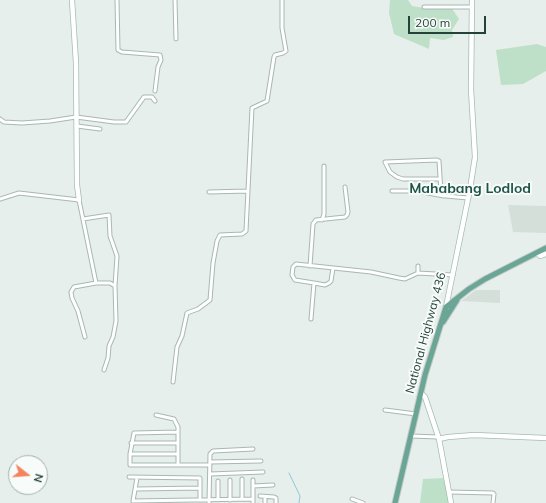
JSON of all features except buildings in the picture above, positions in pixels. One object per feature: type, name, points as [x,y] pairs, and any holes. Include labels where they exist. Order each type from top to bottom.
[{"type":"main road","points":[[446,307],[469,289],[485,279],[546,248]]},
{"type":"main road","points":[[439,328],[459,298]]},
{"type":"main road","name":"National Highway 436","points":[[395,503],[421,393],[446,307]]},
{"type":"street","points":[[72,0],[76,63],[76,185],[96,283]]},
{"type":"street","points":[[117,0],[118,50],[122,52],[160,55],[161,57],[158,67],[155,91]]},
{"type":"street","points":[[175,0],[176,39]]},
{"type":"street","points":[[173,382],[177,347],[182,336],[186,313],[198,309],[210,300],[214,256],[217,241],[220,235],[242,234],[246,231],[252,108],[267,102],[274,58],[276,55],[283,53],[286,49],[282,28],[282,0]]},
{"type":"street","name":"National Highway 436","points":[[446,307],[475,157],[471,89],[472,0]]},
{"type":"street","points":[[424,7],[472,7]]},
{"type":"street","points":[[0,119],[4,122],[22,122],[50,121],[76,117],[126,122],[144,97],[152,97],[155,101]]},
{"type":"street","points":[[77,126],[100,129]]},
{"type":"street","points":[[440,179],[403,179],[390,172],[385,162],[437,160],[438,161],[440,179],[441,192],[446,196]]},
{"type":"street","points":[[322,220],[324,214],[324,166]]},
{"type":"street","points":[[310,266],[313,224],[316,220],[345,217],[347,215],[348,212],[345,187]]},
{"type":"street","points":[[209,192],[248,191]]},
{"type":"street","points":[[392,191],[417,191],[468,198]]},
{"type":"street","points":[[0,199],[19,193],[79,200]]},
{"type":"street","points":[[83,219],[109,216],[110,236],[117,256],[115,286],[116,321],[104,370]]},
{"type":"street","points":[[537,253],[540,256],[546,254]]},
{"type":"street","points":[[333,268],[331,281],[325,284],[295,280],[292,275],[293,267],[296,264],[371,272],[383,276],[405,279],[418,273],[453,275]]},
{"type":"street","points":[[418,266],[418,273]]},
{"type":"street","points":[[85,337],[78,310],[72,298],[71,292],[74,287],[96,283],[110,283],[115,286]]},
{"type":"street","points":[[311,319],[314,283]]},
{"type":"street","points":[[449,293],[456,298],[459,298]]},
{"type":"street","points":[[421,393],[425,396],[438,438],[451,503]]},
{"type":"street","points":[[386,410],[416,414]]},
{"type":"street","points":[[156,415],[174,419],[178,427],[178,465]]},
{"type":"street","points":[[178,432],[136,432],[133,434],[129,463],[131,465],[178,465],[261,461]]},
{"type":"street","points":[[411,436],[438,438],[474,435],[546,438]]},
{"type":"street","points":[[132,444],[178,443]]},
{"type":"street","points":[[209,501],[210,454],[213,451],[253,449]]},
{"type":"street","points":[[130,454],[178,454]]},
{"type":"street","points":[[210,474],[263,472]]},
{"type":"street","points":[[129,477],[200,478],[200,500]]},
{"type":"street","points":[[133,501],[137,478]]},
{"type":"street","points":[[242,479],[242,500]]},
{"type":"street","points":[[230,480],[230,500]]},
{"type":"street","points":[[128,501],[253,501],[253,480]]},
{"type":"street","points":[[218,481],[218,500]]},
{"type":"street","points":[[253,486],[273,485]]},
{"type":"street","points":[[136,489],[200,488]]},
{"type":"street","points":[[449,492],[493,493],[494,503]]},
{"type":"street","points":[[260,496],[276,498],[276,503]]},
{"type":"street","points":[[265,497],[265,503]]},
{"type":"street","points":[[352,499],[363,503]]},
{"type":"shaded area","points":[[508,205],[546,206],[546,233],[513,232]]},
{"type":"shaded area","points":[[476,290],[500,290],[500,303],[461,301]]},
{"type":"green space","points":[[390,0],[408,0],[412,6],[424,8],[451,7],[459,19],[452,30],[453,37],[444,40],[430,38],[429,49],[394,34],[389,13]]},
{"type":"green space","points":[[537,44],[546,47],[546,71],[523,84],[501,85],[496,50]]},
{"type":"green space","points":[[443,478],[450,503],[420,503],[423,479]]},
{"type":"waterway","points":[[289,473],[300,496],[299,503]]},
{"type":"district","name":"Mahabang Lodlod","points":[[470,189]]}]
